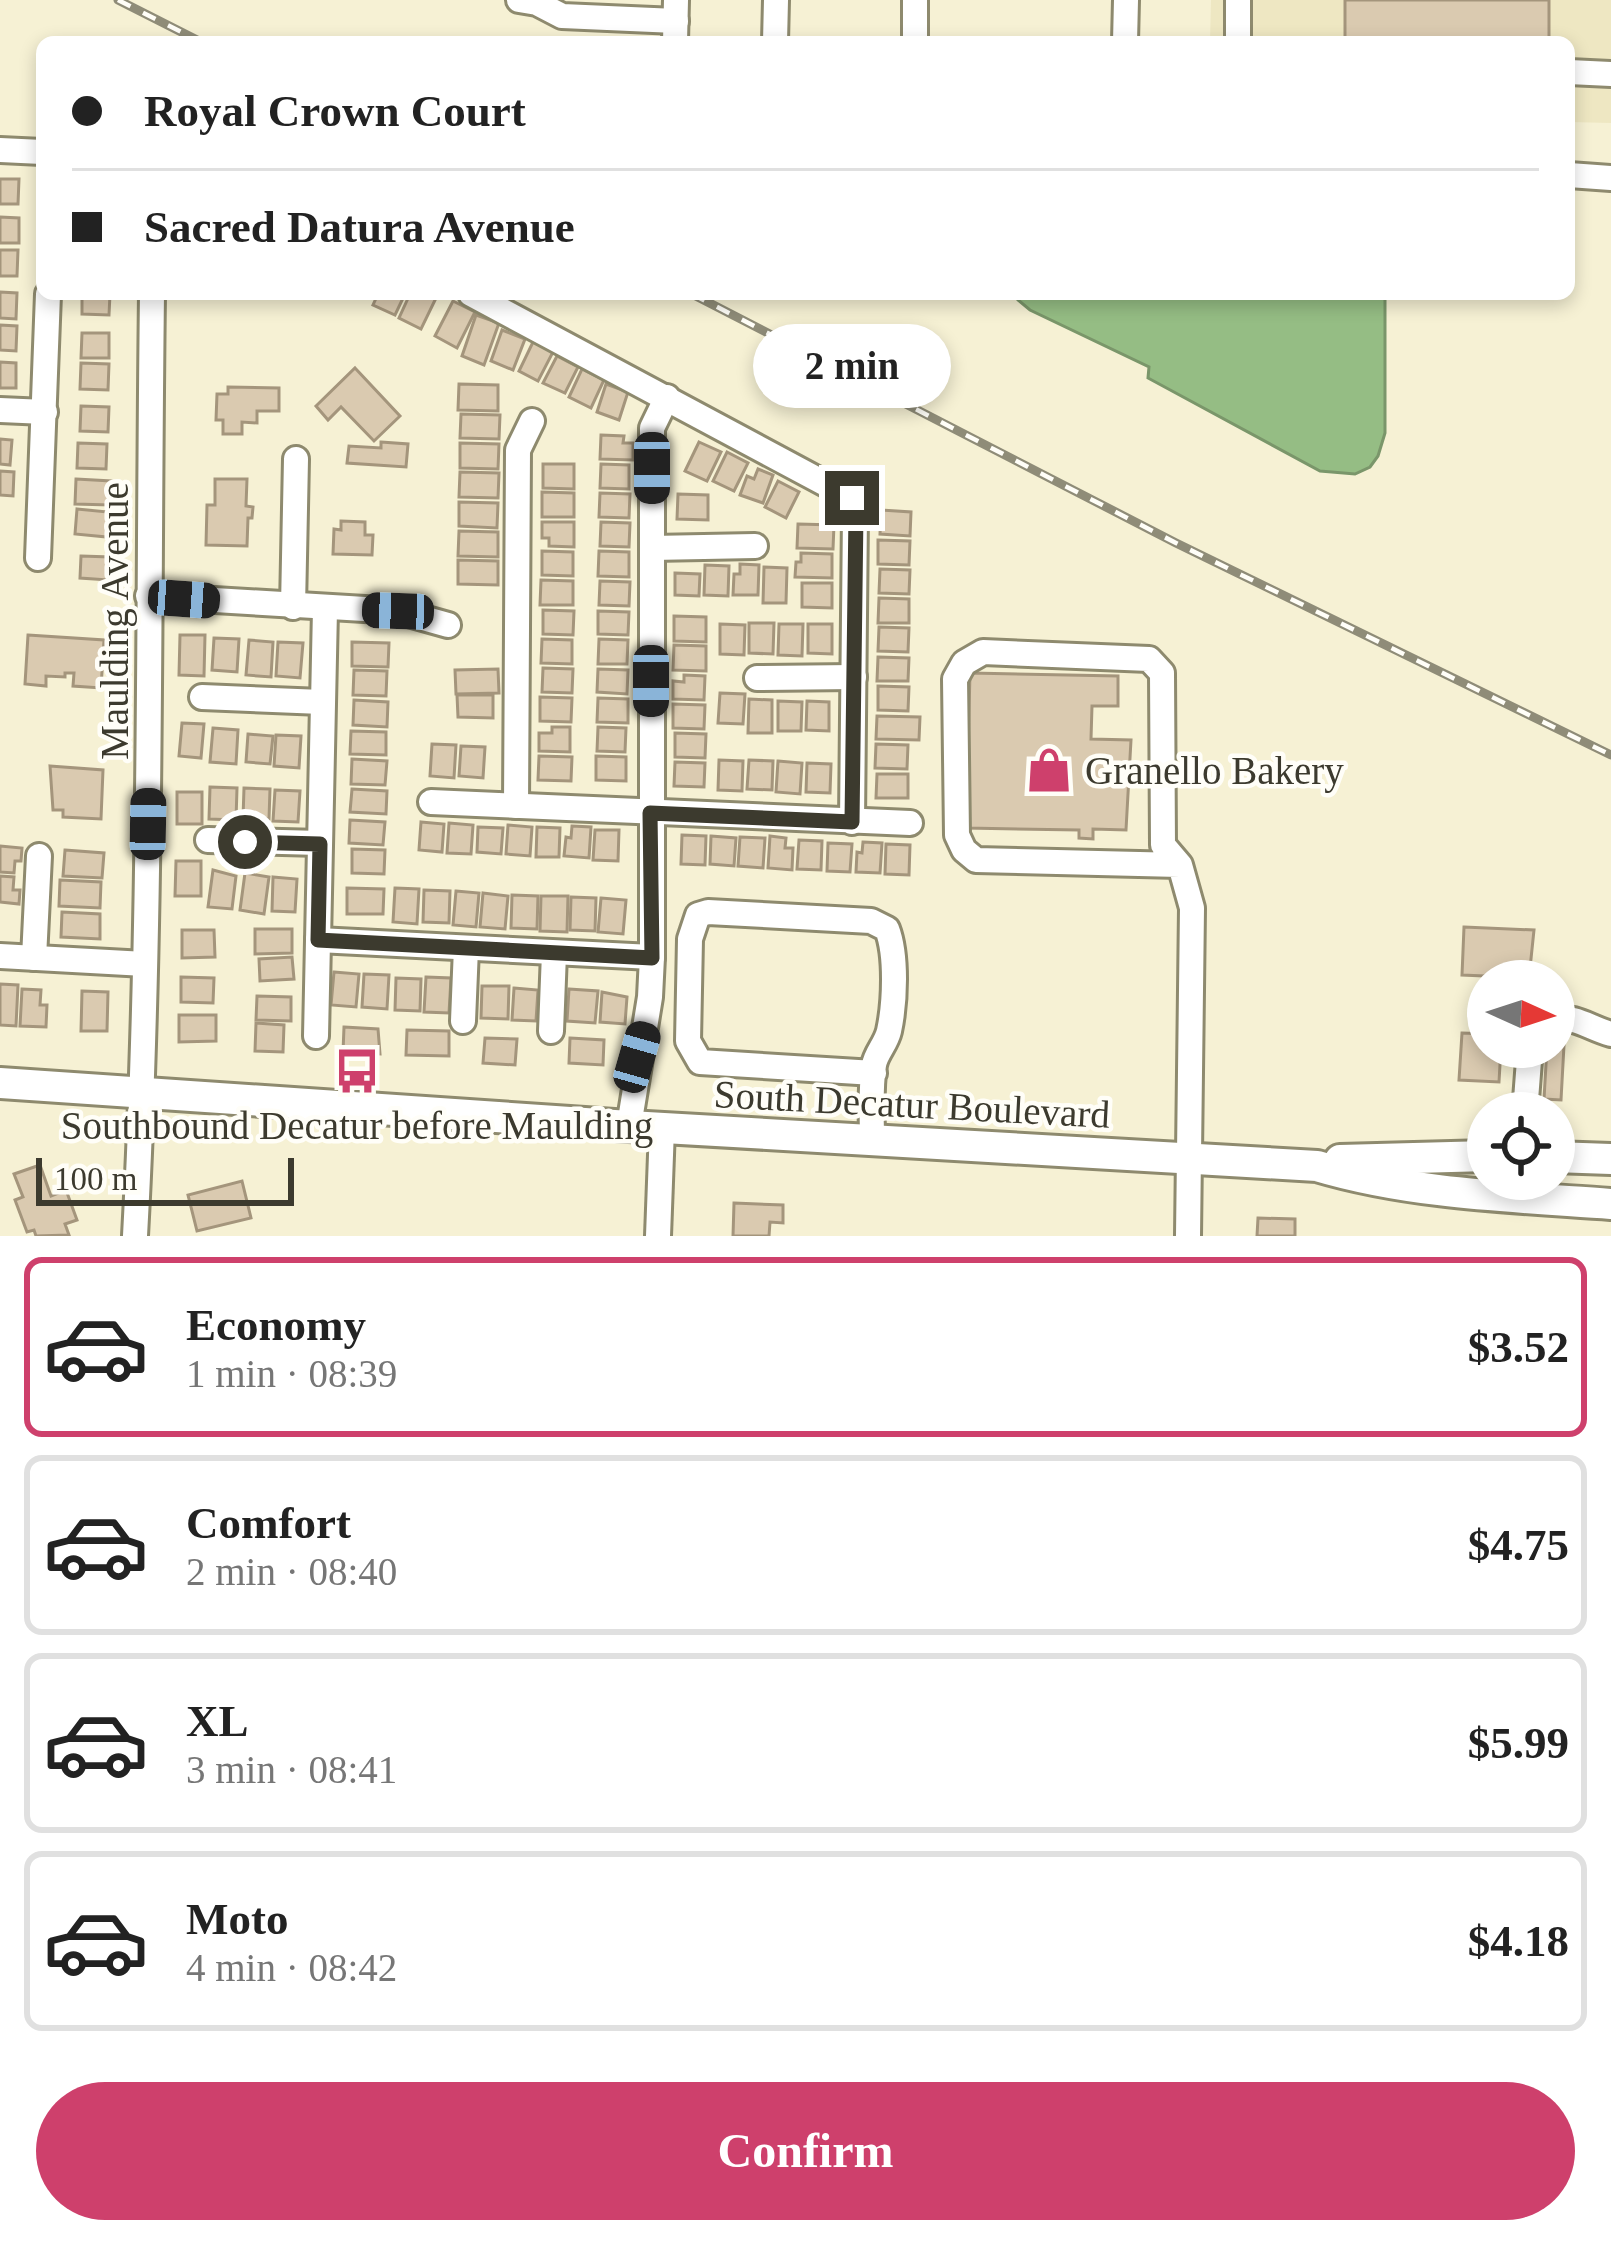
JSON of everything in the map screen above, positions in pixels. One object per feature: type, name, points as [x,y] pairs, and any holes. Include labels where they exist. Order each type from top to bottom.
[{"type":"main road","name":"South Decatur Boulevard","points":[[0,1082],[629,1126],[1317,1166],[1348,1175],[1492,1195],[1611,1204]]},
{"type":"main road","name":"South Decatur Boulevard","points":[[1317,1166],[1348,1159],[1467,1156]]},
{"type":"main road","points":[[1575,1158],[1611,1160]]},
{"type":"street","points":[[776,0],[776,36]]},
{"type":"street","points":[[915,0],[915,36]]},
{"type":"street","points":[[1125,36],[1126,0]]},
{"type":"street","points":[[1238,0],[1238,36]]},
{"type":"street","points":[[533,1],[562,16],[597,9],[676,21]]},
{"type":"street","points":[[1575,72],[1611,74]]},
{"type":"street","points":[[0,150],[36,152]]},
{"type":"street","points":[[1575,175],[1611,178]]},
{"type":"street","points":[[38,558],[48,300]]},
{"type":"street","name":"Maulding Avenue","points":[[135,1236],[143,1090],[152,300]]},
{"type":"street","points":[[482,300],[852,498],[856,512],[852,822]]},
{"type":"street","points":[[629,1126],[650,997],[652,428],[667,397]]},
{"type":"street","points":[[0,410],[45,412]]},
{"type":"street","points":[[516,806],[518,450],[532,421]]},
{"type":"street","points":[[293,607],[296,459]]},
{"type":"street","points":[[652,548],[755,546]]},
{"type":"street","points":[[148,596],[398,611],[448,625]]},
{"type":"street","points":[[316,1036],[325,609]]},
{"type":"street","points":[[1180,865],[976,860],[964,850],[957,836],[955,679],[964,663],[983,652],[1149,659],[1162,673],[1163,845],[1180,865],[1192,908],[1188,1236]]},
{"type":"street","points":[[757,678],[854,677]]},
{"type":"street","points":[[202,697],[322,702]]},
{"type":"street","points":[[431,802],[910,824]]},
{"type":"street","points":[[208,840],[320,844]]},
{"type":"street","points":[[34,958],[40,856]]},
{"type":"street","points":[[872,1141],[874,1073],[890,1025],[892,950],[887,928],[871,920],[698,915],[690,939],[688,1040],[700,1062],[874,1073]]},
{"type":"street","points":[[318,940],[652,958]]},
{"type":"street","points":[[464,1021],[466,948]]},
{"type":"street","points":[[551,1031],[554,953]]},
{"type":"street","points":[[0,956],[145,964]]},
{"type":"street","points":[[1575,1018],[1611,1034]]},
{"type":"street","points":[[658,1236],[662,1128]]},
{"type":"shaded area","points":[[1211,0],[1611,0],[1611,123],[1575,122],[1575,36],[1210,36]]},
{"type":"shaded area","points":[[1018,300],[1385,300],[1385,433],[1378,456],[1370,467],[1355,474],[1320,471],[1148,378],[1149,367]]},
{"type":"building","points":[[1345,0],[1549,0],[1549,36],[1345,36]]},
{"type":"building","points":[[0,179],[19,179],[18,204],[0,204]]},
{"type":"building","points":[[0,217],[19,218],[19,243],[0,243]]},
{"type":"building","points":[[0,250],[18,250],[17,276],[0,276]]},
{"type":"building","points":[[0,292],[17,293],[16,319],[0,318]]},
{"type":"building","points":[[82,300],[110,300],[109,315],[82,314]]},
{"type":"building","points":[[375,300],[402,300],[395,315],[373,305]]},
{"type":"building","points":[[407,300],[435,300],[421,329],[399,318]]},
{"type":"building","points":[[453,301],[475,312],[457,348],[435,336]]},
{"type":"building","points":[[476,315],[499,323],[484,365],[462,356]]},
{"type":"building","points":[[0,325],[17,326],[16,351],[0,350]]},
{"type":"building","points":[[502,330],[525,339],[513,370],[491,361]]},
{"type":"building","points":[[82,333],[109,333],[109,358],[81,358]]},
{"type":"building","points":[[533,342],[553,352],[538,381],[519,371]]},
{"type":"building","points":[[557,356],[578,367],[565,393],[543,383]]},
{"type":"building","points":[[0,362],[16,363],[16,388],[0,388]]},
{"type":"building","points":[[81,363],[109,364],[108,390],[80,389]]},
{"type":"building","points":[[355,368],[400,416],[374,441],[341,407],[328,420],[316,406]]},
{"type":"building","points":[[582,369],[604,380],[591,408],[569,397]]},
{"type":"building","points":[[459,384],[498,385],[498,411],[458,410]]},
{"type":"building","points":[[606,384],[628,392],[619,420],[597,412]]},
{"type":"building","points":[[228,387],[279,388],[279,411],[257,411],[257,423],[242,422],[242,434],[223,434],[223,420],[216,420],[217,394],[228,394]]},
{"type":"building","points":[[81,406],[109,407],[108,432],[80,431]]},
{"type":"building","points":[[461,414],[500,415],[499,439],[460,438]]},
{"type":"building","points":[[601,435],[624,436],[623,443],[633,443],[633,460],[600,459]]},
{"type":"building","points":[[0,439],[12,440],[10,465],[0,464]]},
{"type":"building","points":[[381,442],[408,444],[406,467],[347,463],[349,446],[381,448]]},
{"type":"building","points":[[699,442],[721,452],[707,481],[685,471]]},
{"type":"building","points":[[78,443],[107,444],[106,469],[77,468]]},
{"type":"building","points":[[460,443],[499,444],[498,469],[460,468]]},
{"type":"building","points":[[727,452],[748,463],[734,491],[713,481]]},
{"type":"building","points":[[543,464],[574,464],[574,489],[543,488]]},
{"type":"building","points":[[601,464],[629,465],[629,489],[600,488]]},
{"type":"building","points":[[758,469],[773,475],[763,503],[740,495],[747,476],[754,479]]},
{"type":"building","points":[[0,471],[14,472],[13,496],[0,495]]},
{"type":"building","points":[[460,472],[499,473],[498,498],[459,497]]},
{"type":"building","points":[[76,479],[111,481],[110,505],[75,504]]},
{"type":"building","points":[[215,479],[247,479],[246,506],[253,507],[247,546],[206,545],[207,505],[215,505]]},
{"type":"building","points":[[778,481],[799,492],[786,518],[765,507]]},
{"type":"building","points":[[542,492],[574,493],[574,517],[542,517]]},
{"type":"building","points":[[600,493],[630,494],[629,518],[599,517]]},
{"type":"building","points":[[678,494],[708,495],[708,520],[677,519]]},
{"type":"building","points":[[459,502],[498,503],[497,528],[459,526]]},
{"type":"building","points":[[77,509],[108,512],[107,537],[75,534]]},
{"type":"building","points":[[881,510],[911,512],[910,536],[880,534]]},
{"type":"building","points":[[341,521],[365,522],[365,535],[373,535],[372,555],[333,554],[334,529],[341,530]]},
{"type":"building","points":[[542,522],[574,522],[574,547],[549,546],[549,538],[542,538]]},
{"type":"building","points":[[601,522],[630,523],[629,547],[600,546]]},
{"type":"building","points":[[798,524],[834,525],[833,549],[797,548]]},
{"type":"building","points":[[459,531],[498,532],[498,557],[458,556]]},
{"type":"building","points":[[878,540],[910,541],[909,565],[878,564]]},
{"type":"building","points":[[542,551],[573,552],[573,576],[542,575]]},
{"type":"building","points":[[599,551],[629,552],[629,577],[598,576]]},
{"type":"building","points":[[801,553],[832,554],[832,578],[795,577]]},
{"type":"building","points":[[81,556],[110,557],[108,580],[80,578]]},
{"type":"building","points":[[458,560],[498,561],[498,585],[458,584]]},
{"type":"building","points":[[740,564],[759,565],[758,595],[733,595],[734,574],[740,574]]},
{"type":"building","points":[[705,565],[729,566],[728,596],[704,595]]},
{"type":"building","points":[[764,567],[787,568],[786,603],[763,603]]},
{"type":"building","points":[[880,569],[910,570],[909,594],[879,593]]},
{"type":"building","points":[[675,573],[700,574],[699,596],[675,595]]},
{"type":"building","points":[[541,580],[573,581],[573,605],[540,605]]},
{"type":"building","points":[[600,581],[630,582],[629,606],[599,605]]},
{"type":"building","points":[[802,583],[832,583],[832,608],[802,607]]},
{"type":"building","points":[[879,598],[909,599],[909,623],[878,623]]},
{"type":"building","points":[[543,610],[574,611],[573,635],[543,634]]},
{"type":"building","points":[[598,611],[629,612],[628,635],[598,634]]},
{"type":"building","points":[[674,616],[706,617],[706,642],[674,641]]},
{"type":"building","points":[[749,623],[774,623],[773,654],[749,653]]},
{"type":"building","points":[[720,624],[745,625],[744,655],[720,654]]},
{"type":"building","points":[[779,624],[803,624],[802,656],[778,655]]},
{"type":"building","points":[[808,624],[832,624],[832,654],[808,653]]},
{"type":"building","points":[[879,627],[909,628],[908,652],[878,651]]},
{"type":"building","points":[[28,635],[104,640],[101,688],[73,686],[74,673],[46,676],[46,686],[25,684]]},
{"type":"building","points":[[180,635],[205,635],[204,676],[179,675]]},
{"type":"building","points":[[214,638],[239,639],[237,672],[212,670]]},
{"type":"building","points":[[542,639],[572,640],[572,664],[541,663]]},
{"type":"building","points":[[599,639],[628,640],[627,664],[598,664]]},
{"type":"building","points":[[249,640],[273,642],[271,677],[246,675]]},
{"type":"building","points":[[278,642],[303,643],[300,678],[276,676]]},
{"type":"building","points":[[352,642],[389,643],[388,667],[352,666]]},
{"type":"building","points":[[674,645],[706,646],[706,671],[673,670]]},
{"type":"building","points":[[878,657],[909,658],[908,681],[877,681]]},
{"type":"building","points":[[543,668],[573,669],[572,693],[542,692]]},
{"type":"building","points":[[498,669],[499,693],[456,694],[455,670]]},
{"type":"building","points":[[598,669],[628,670],[627,694],[597,692]]},
{"type":"building","points":[[354,670],[387,671],[386,696],[353,695]]},
{"type":"building","name":"Granello Bakery","points":[[970,673],[1118,676],[1118,706],[1092,706],[1091,739],[1131,740],[1126,830],[1093,829],[1093,839],[1079,838],[1079,830],[966,828]]},
{"type":"building","points":[[684,675],[705,676],[704,700],[673,699],[673,681],[684,682]]},
{"type":"building","points":[[878,686],[909,687],[908,711],[878,710]]},
{"type":"building","points":[[720,693],[745,694],[743,724],[718,723]]},
{"type":"building","points":[[457,695],[493,695],[493,718],[458,717]]},
{"type":"building","points":[[540,697],[572,698],[571,722],[540,721]]},
{"type":"building","points":[[598,698],[628,699],[628,723],[597,722]]},
{"type":"building","points":[[749,699],[772,700],[772,733],[748,733]]},
{"type":"building","points":[[354,700],[388,702],[387,727],[353,725]]},
{"type":"building","points":[[778,701],[802,702],[801,731],[778,731]]},
{"type":"building","points":[[807,701],[829,702],[829,731],[806,730]]},
{"type":"building","points":[[673,704],[705,705],[704,729],[673,728]]},
{"type":"building","points":[[877,716],[920,717],[919,740],[876,739]]},
{"type":"building","points":[[182,723],[204,724],[201,758],[179,756]]},
{"type":"building","points":[[552,727],[570,727],[570,752],[539,751],[539,733],[552,733]]},
{"type":"building","points":[[598,727],[626,728],[625,752],[597,751]]},
{"type":"building","points":[[213,728],[238,730],[236,764],[210,762]]},
{"type":"building","points":[[351,731],[386,732],[386,755],[350,754]]},
{"type":"building","points":[[675,733],[706,734],[705,758],[675,757]]},
{"type":"building","points":[[248,734],[273,736],[270,764],[246,762]]},
{"type":"building","points":[[276,735],[301,736],[299,768],[274,766]]},
{"type":"building","points":[[432,744],[456,745],[454,778],[430,776]]},
{"type":"building","points":[[876,744],[908,745],[907,769],[875,768]]},
{"type":"building","points":[[461,746],[485,747],[483,778],[459,776]]},
{"type":"building","points":[[539,756],[572,757],[571,781],[538,780]]},
{"type":"building","points":[[596,756],[626,757],[626,781],[596,780]]},
{"type":"building","points":[[352,759],[387,761],[385,785],[351,784]]},
{"type":"building","points":[[719,760],[743,761],[742,791],[718,790]]},
{"type":"building","points":[[749,760],[773,761],[772,790],[747,789]]},
{"type":"building","points":[[778,761],[802,763],[800,794],[776,792]]},
{"type":"building","points":[[675,762],[705,763],[704,787],[674,786]]},
{"type":"building","points":[[807,763],[831,764],[830,793],[806,792]]},
{"type":"building","points":[[50,766],[103,770],[101,819],[63,817],[63,810],[53,810]]},
{"type":"building","points":[[877,774],[908,774],[908,798],[876,798]]},
{"type":"building","points":[[210,787],[237,788],[236,820],[209,819]]},
{"type":"building","points":[[244,788],[270,789],[269,819],[243,818]]},
{"type":"building","points":[[352,789],[387,791],[386,814],[350,812]]},
{"type":"building","points":[[275,790],[300,791],[298,822],[273,821]]},
{"type":"building","points":[[177,792],[202,792],[202,824],[177,824]]},
{"type":"building","points":[[350,820],[385,822],[383,845],[349,843]]},
{"type":"building","points":[[421,822],[444,824],[442,852],[419,850]]},
{"type":"building","points":[[449,823],[473,825],[471,854],[447,853]]},
{"type":"building","points":[[508,825],[532,827],[530,856],[506,854]]},
{"type":"building","points":[[572,826],[591,827],[589,858],[564,856]]},
{"type":"building","points":[[478,827],[503,828],[501,854],[477,852]]},
{"type":"building","points":[[537,827],[560,828],[559,857],[536,857]]},
{"type":"building","points":[[595,830],[619,830],[618,861],[593,860]]},
{"type":"building","points":[[682,835],[706,836],[705,865],[681,864]]},
{"type":"building","points":[[711,836],[736,838],[734,866],[710,864]]},
{"type":"building","points":[[770,836],[786,838],[785,848],[793,848],[792,870],[768,868]]},
{"type":"building","points":[[740,837],[765,838],[763,868],[738,866]]},
{"type":"building","points":[[799,840],[822,841],[821,870],[797,869]]},
{"type":"building","points":[[863,842],[882,843],[880,873],[856,872]]},
{"type":"building","points":[[828,843],[852,844],[850,872],[827,871]]},
{"type":"building","points":[[886,844],[910,845],[909,875],[885,874]]},
{"type":"building","points":[[0,846],[22,848],[14,873],[0,872]]},
{"type":"building","points":[[352,849],[385,850],[384,874],[352,873]]},
{"type":"building","points":[[65,850],[104,853],[102,878],[63,876]]},
{"type":"building","points":[[176,861],[201,861],[201,896],[175,896]]},
{"type":"building","points":[[213,870],[236,876],[232,909],[208,907]]},
{"type":"building","points":[[245,873],[269,877],[264,914],[240,910]]},
{"type":"building","points":[[0,876],[14,877],[19,904],[0,902]]},
{"type":"building","points":[[273,877],[297,879],[295,912],[272,911]]},
{"type":"building","points":[[60,880],[101,882],[100,908],[59,906]]},
{"type":"building","points":[[347,888],[384,889],[383,914],[347,914]]},
{"type":"building","points":[[395,888],[419,889],[417,924],[393,922]]},
{"type":"building","points":[[424,890],[450,891],[449,923],[423,922]]},
{"type":"building","points":[[456,891],[479,893],[476,927],[453,925]]},
{"type":"building","points":[[483,893],[508,896],[505,929],[480,927]]},
{"type":"building","points":[[512,895],[538,896],[537,929],[511,928]]},
{"type":"building","points":[[541,896],[568,896],[567,932],[540,931]]},
{"type":"building","points":[[571,897],[596,898],[595,931],[570,930]]},
{"type":"building","points":[[601,898],[626,900],[623,934],[598,932]]},
{"type":"building","points":[[62,912],[100,914],[100,939],[61,937]]},
{"type":"building","points":[[1464,927],[1534,930],[1531,960],[1467,960],[1467,975],[1462,975]]},
{"type":"building","points":[[255,929],[292,929],[292,953],[255,954]]},
{"type":"building","points":[[182,930],[214,930],[215,957],[182,958]]},
{"type":"building","points":[[292,957],[294,979],[260,981],[259,959]]},
{"type":"building","points":[[334,972],[359,974],[356,1007],[331,1005]]},
{"type":"building","points":[[364,974],[389,975],[387,1009],[362,1007]]},
{"type":"building","points":[[181,977],[214,978],[213,1003],[181,1002]]},
{"type":"building","points":[[426,977],[451,978],[449,1013],[424,1012]]},
{"type":"building","points":[[396,978],[421,979],[420,1011],[395,1010]]},
{"type":"building","points":[[0,984],[18,985],[16,1026],[0,1025]]},
{"type":"building","points":[[482,986],[509,986],[508,1019],[481,1018]]},
{"type":"building","points":[[514,988],[538,990],[536,1021],[512,1020]]},
{"type":"building","points":[[22,989],[41,990],[40,1005],[47,1005],[46,1027],[20,1026]]},
{"type":"building","points":[[569,989],[598,991],[595,1023],[567,1021]]},
{"type":"building","points":[[82,991],[108,992],[107,1031],[81,1031]]},
{"type":"building","points":[[602,992],[627,997],[625,1024],[600,1022]]},
{"type":"building","points":[[257,996],[291,997],[291,1021],[256,1020]]},
{"type":"building","points":[[179,1015],[216,1015],[216,1041],[179,1042]]},
{"type":"building","points":[[256,1023],[284,1025],[283,1052],[255,1051]]},
{"type":"building","points":[[344,1027],[378,1029],[380,1054],[343,1052]]},
{"type":"building","points":[[407,1030],[449,1031],[449,1056],[406,1055]]},
{"type":"building","points":[[1462,1033],[1467,1033],[1467,1068],[1500,1068],[1499,1082],[1459,1080]]},
{"type":"building","points":[[485,1038],[517,1039],[515,1065],[483,1063]]},
{"type":"building","points":[[570,1038],[604,1040],[603,1065],[569,1063]]},
{"type":"building","points":[[1546,1068],[1563,1068],[1561,1092],[1544,1092]]},
{"type":"building","points":[[40,1165],[51,1196],[66,1190],[77,1220],[65,1224],[69,1235],[27,1232],[15,1200],[23,1197],[14,1174]]},
{"type":"building","points":[[242,1181],[251,1218],[197,1231],[188,1195]]},
{"type":"building","points":[[734,1203],[783,1205],[783,1223],[770,1222],[769,1236],[733,1236]]},
{"type":"building","points":[[1258,1218],[1295,1219],[1295,1236],[1257,1236]]},
{"type":"railway","points":[[118,0],[189,36]]},
{"type":"railway","points":[[704,300],[1176,543],[1611,755]]},
{"type":"place","name":"Granello Bakery","points":[[1049,770]]},
{"type":"place","name":"Southbound Decatur before Maulding","points":[[357,1071]]},
{"type":"route","points":[[245,842],[320,844],[318,940],[652,958],[650,813],[852,822],[856,512],[852,498]]}]
